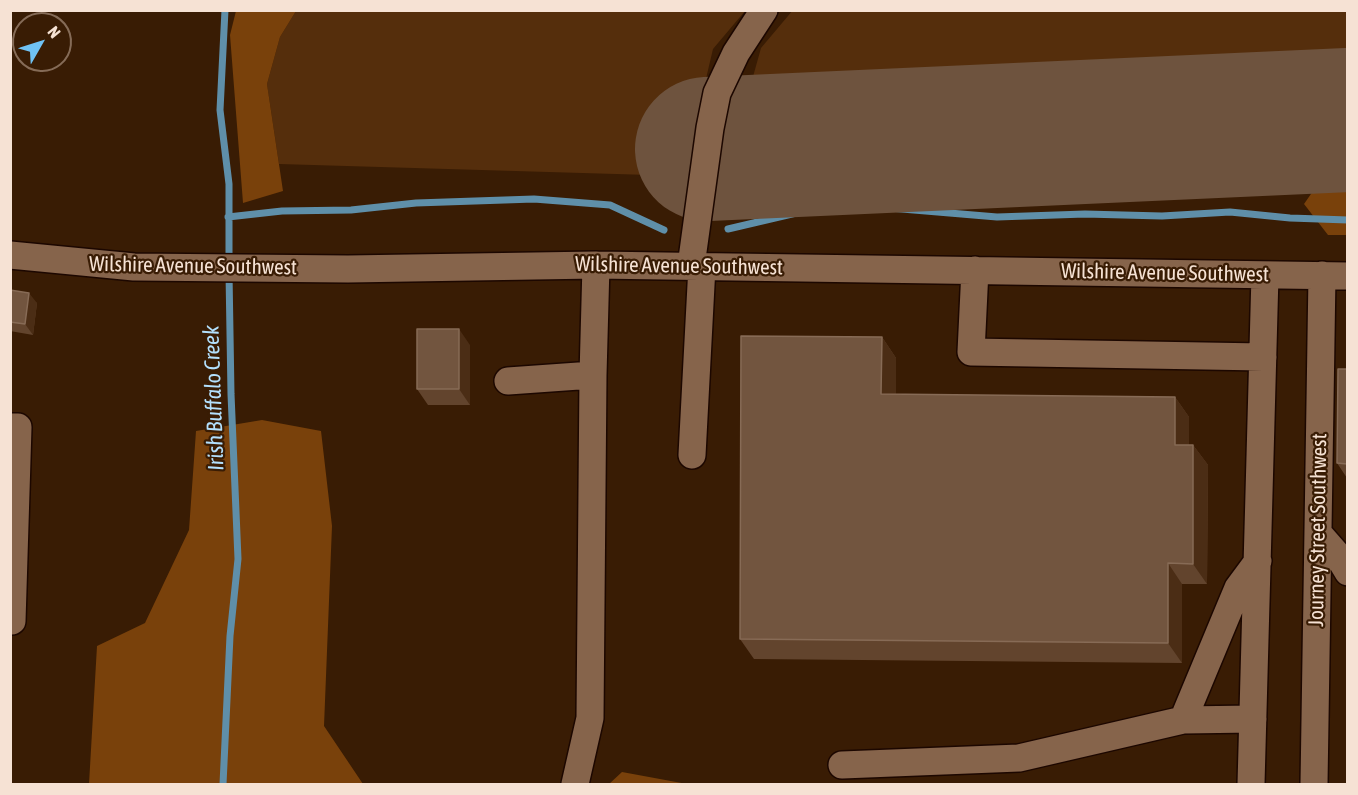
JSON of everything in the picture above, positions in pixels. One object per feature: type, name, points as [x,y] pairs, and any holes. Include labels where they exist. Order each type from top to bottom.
[{"type":"street","points":[[692,455],[696,266],[710,128],[717,93],[736,53],[764,10]]},
{"type":"street","name":"Wilshire Avenue Southwest","points":[[10,255],[134,267],[314,269],[596,265],[1334,276]]},
{"type":"street","points":[[575,784],[590,718],[596,265]]},
{"type":"street","points":[[975,270],[972,352],[1263,357]]},
{"type":"street","points":[[1251,784],[1265,275]]},
{"type":"street","name":"Journey Street Southwest","points":[[1314,784],[1318,533],[1334,276]]},
{"type":"street","points":[[508,381],[593,375]]},
{"type":"street","points":[[10,427],[18,427],[12,621]]},
{"type":"street","points":[[1318,533],[1340,557],[1347,572]]},
{"type":"street","points":[[1184,720],[1238,588],[1258,561]]},
{"type":"street","points":[[842,765],[1019,758],[1184,720],[1253,719]]},
{"type":"shaded area","points":[[793,10],[1347,11],[1347,83],[742,116],[761,48]]},
{"type":"shaded area","points":[[236,11],[296,11],[280,37],[267,84],[283,191],[243,203],[230,35]]},
{"type":"shaded area","points":[[296,11],[745,11],[713,49],[683,176],[279,164],[267,84],[280,37]]},
{"type":"shaded area","points":[[1347,158],[1347,235],[1328,235],[1304,204],[1320,181]]},
{"type":"shaded area","points":[[262,420],[321,431],[332,526],[324,726],[363,784],[89,784],[97,646],[145,623],[189,530],[196,431]]},
{"type":"shaded area","points":[[622,772],[687,784],[609,784]]},
{"type":"building","points":[[10,290],[29,293],[25,324],[10,322]]},
{"type":"building","points":[[417,329],[459,329],[459,389],[417,389]]},
{"type":"building","points":[[741,336],[882,337],[881,394],[1175,397],[1175,445],[1193,445],[1193,564],[1168,563],[1168,643],[740,639]]},
{"type":"building","points":[[1338,369],[1347,369],[1347,464],[1337,463]]},
{"type":"waterway","name":"Irish Buffalo Creek","points":[[225,10],[220,110],[229,184],[229,262]]},
{"type":"waterway","points":[[228,217],[282,211],[351,210],[416,203],[534,199],[610,205],[664,230]]},
{"type":"waterway","points":[[728,229],[809,210],[878,207],[997,217],[1085,214],[1162,216],[1230,212],[1290,218],[1348,220]]},
{"type":"waterway","name":"Irish Buffalo Creek","points":[[223,784],[230,636],[238,559],[231,394],[229,273]]},
{"type":"runway","points":[[707,149],[1348,120]]}]
